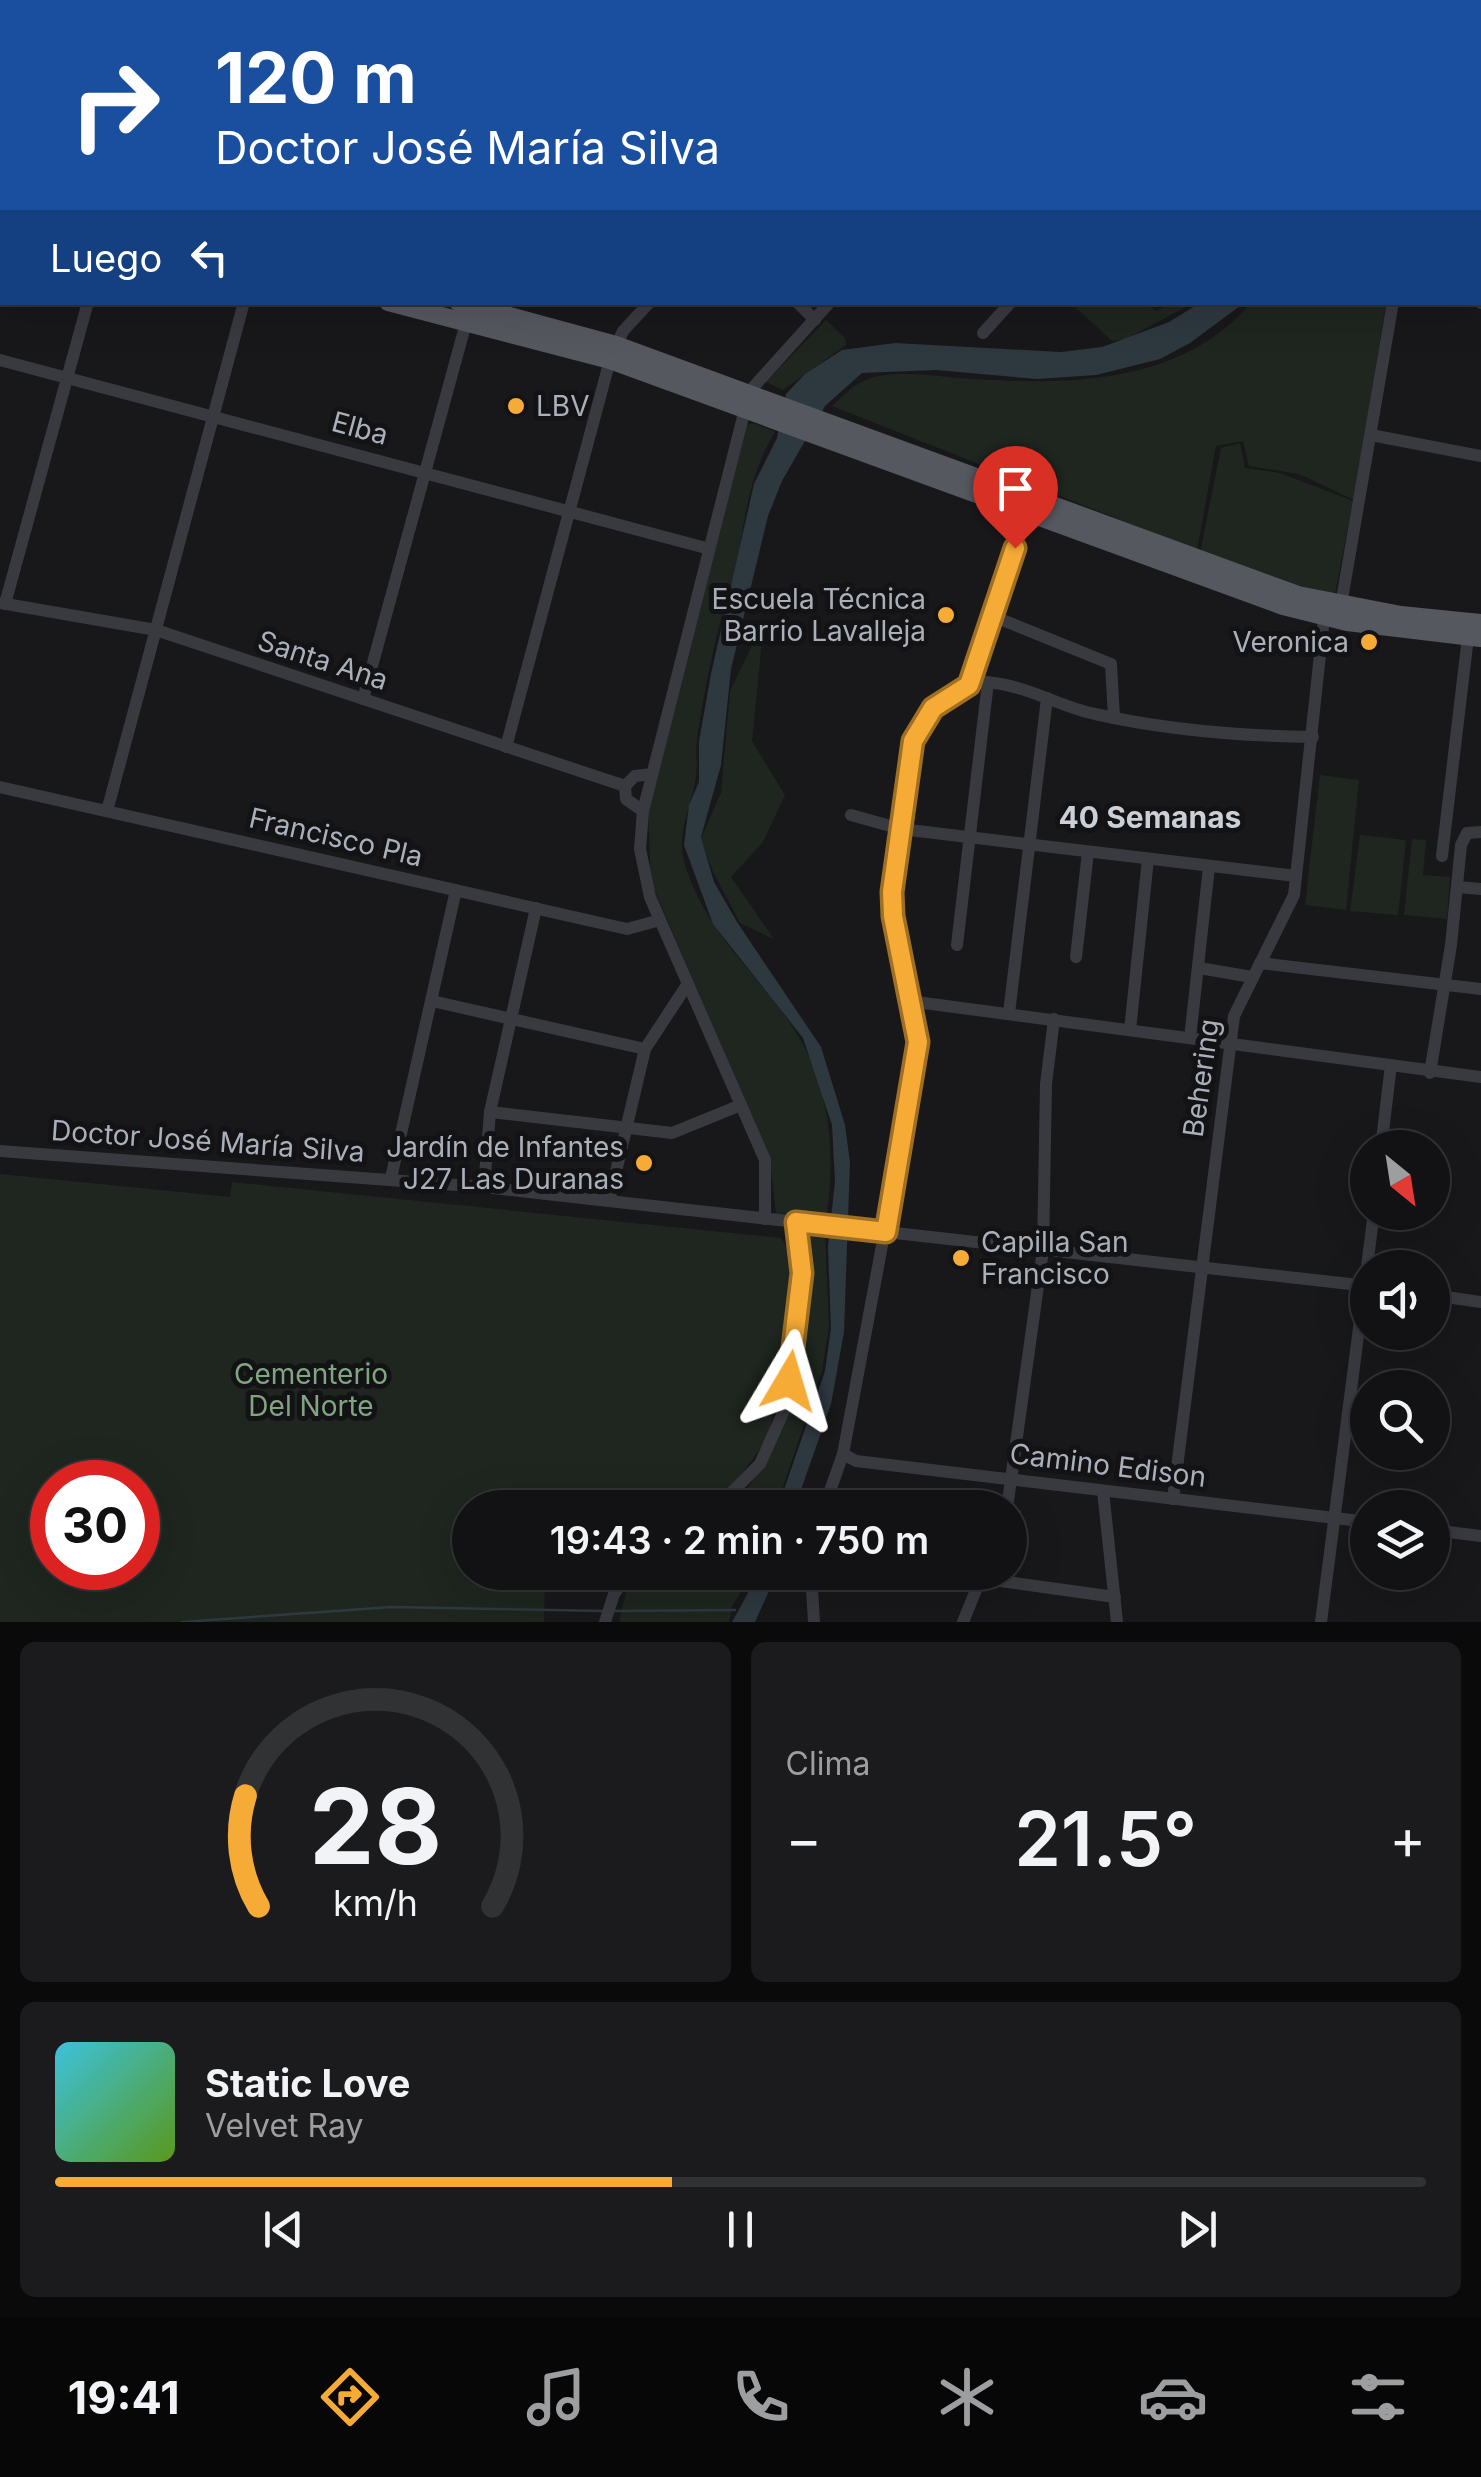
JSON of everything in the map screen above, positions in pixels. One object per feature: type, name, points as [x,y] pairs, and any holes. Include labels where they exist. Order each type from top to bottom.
[{"type":"main road","points":[[426,305],[464,308],[613,352],[1324,618],[1477,633]]},
{"type":"main road","points":[[822,428],[1028,514],[1341,605],[1477,633]]},
{"type":"street","points":[[2,603],[87,305]]},
{"type":"street","points":[[106,811],[243,305]]},
{"type":"street","points":[[506,746],[613,352],[648,305]]},
{"type":"street","points":[[800,305],[815,320]]},
{"type":"street","points":[[765,1219],[767,1172],[660,920],[642,865],[643,811],[706,548],[747,401],[828,305]]},
{"type":"street","points":[[983,333],[1009,305]]},
{"type":"street","points":[[1341,605],[1393,305]]},
{"type":"street","points":[[363,699],[428,472],[464,308]]},
{"type":"street","name":"Elba","points":[[0,360],[706,548]]},
{"type":"street","points":[[1371,435],[1481,456]]},
{"type":"street","points":[[969,685],[1028,514]]},
{"type":"street","name":"Santa Ana","points":[[2,603],[156,630],[626,786]]},
{"type":"street","points":[[990,615],[1111,664],[1110,701],[1114,718]]},
{"type":"street","name":"Behering","points":[[1173,1498],[1234,1016],[1288,908],[1296,876],[1324,618]]},
{"type":"street","points":[[1442,856],[1477,633]]},
{"type":"street","points":[[957,944],[988,682]]},
{"type":"street","points":[[831,1490],[844,1454],[918,1042],[893,916],[901,829],[919,726],[944,698],[969,685],[988,682],[1114,718],[1248,736],[1313,738]]},
{"type":"street","points":[[1009,1014],[1047,698]]},
{"type":"street","points":[[1097,715],[1110,701]]},
{"type":"street","points":[[643,811],[626,799],[626,786],[634,776],[652,774]]},
{"type":"street","name":"Francisco Pla","points":[[0,787],[627,929],[660,920]]},
{"type":"street","points":[[851,815],[901,829],[1296,876]]},
{"type":"street","points":[[1430,1073],[1461,845],[1474,832]]},
{"type":"street","points":[[1076,956],[1088,852]]},
{"type":"street","points":[[1130,1030],[1148,860]]},
{"type":"street","points":[[1190,1038],[1209,867]]},
{"type":"street","points":[[1458,887],[1481,889]]},
{"type":"street","points":[[391,1178],[456,890]]},
{"type":"street","points":[[484,1187],[490,1112],[536,908]]},
{"type":"street","points":[[1260,963],[1481,988]]},
{"type":"street","points":[[1199,968],[1252,976]]},
{"type":"street","points":[[609,1202],[645,1050],[687,985]]},
{"type":"street","points":[[432,1001],[645,1050]]},
{"type":"street","points":[[909,1001],[1481,1077]]},
{"type":"street","points":[[1010,1490],[1043,1250],[1046,1084],[1054,1019]]},
{"type":"street","points":[[1384,1130],[1391,1066]]},
{"type":"street","points":[[490,1112],[672,1133],[741,1105]]},
{"type":"street","name":"Doctor José María Silva","points":[[0,1152],[484,1187],[1350,1283]]},
{"type":"street","points":[[734,1490],[760,1464],[786,1406],[802,1273],[796,1222]]},
{"type":"street","points":[[1450,1298],[1481,1302]]},
{"type":"street","points":[[1320,1622],[1357,1350]]},
{"type":"street","name":"Camino Edison","points":[[844,1454],[856,1461],[1350,1520]]},
{"type":"street","points":[[1103,1491],[1117,1622]]},
{"type":"street","points":[[1450,1532],[1481,1536]]},
{"type":"street","points":[[1027,1582],[1114,1597]]},
{"type":"street","points":[[605,1622],[617,1590]]},
{"type":"street","points":[[812,1590],[814,1622]]},
{"type":"street","points":[[963,1622],[976,1590]]},
{"type":"green space","points":[[1073,305],[1148,305],[1156,311],[1168,305],[1189,305],[1126,339],[1112,341]]},
{"type":"green space","points":[[1249,305],[1386,305],[1354,500],[1299,474],[1249,466],[1243,441],[1216,446],[1197,550],[832,406],[863,381],[890,374],[1037,381],[1116,375],[1189,352],[1222,331]]},
{"type":"green space","points":[[826,320],[845,338],[846,345],[783,390],[766,382]]},
{"type":"green space","points":[[754,423],[775,432],[751,488],[736,568],[711,660],[682,854],[708,915],[787,1018],[811,1062],[828,1128],[831,1173],[826,1218],[776,1214],[770,1159],[651,882],[648,811],[747,425]]},
{"type":"green space","points":[[1240,443],[1245,468],[1280,473],[1353,501],[1335,594],[1313,591],[1200,553],[1221,448]]},
{"type":"green space","points":[[764,621],[752,741],[785,795],[763,842],[731,877],[774,939],[740,923],[713,872],[701,838],[721,793],[730,691]]},
{"type":"green space","points":[[1320,775],[1359,780],[1346,910],[1305,905]]},
{"type":"green space","points":[[1360,835],[1406,840],[1398,915],[1350,911]]},
{"type":"green space","points":[[1412,839],[1426,840],[1423,875],[1450,877],[1447,919],[1404,915]]},
{"type":"green space","name":"Cementerio Del Norte","points":[[0,1174],[230,1197],[232,1182],[781,1238],[793,1257],[770,1432],[749,1465],[725,1490],[452,1490],[452,1590],[545,1590],[544,1622],[0,1622]]},
{"type":"green space","points":[[803,1230],[825,1233],[829,1327],[822,1371],[782,1490],[745,1490],[772,1449],[797,1378],[807,1303]]},
{"type":"green space","points":[[742,1590],[732,1606],[729,1622],[619,1622],[626,1593]]},
{"type":"shaded area","points":[[1197,305],[1241,305],[1190,343],[1160,359],[1096,375],[1037,379],[936,370],[862,373],[825,406],[782,481],[768,516],[731,669],[721,765],[701,837],[714,882],[821,1047],[845,1125],[850,1162],[844,1332],[831,1404],[801,1490],[784,1490],[825,1371],[831,1328],[828,1247],[835,1181],[832,1125],[803,1038],[713,924],[684,845],[689,805],[699,782],[699,741],[711,674],[754,484],[777,438],[786,394],[805,374],[842,350],[895,343],[1061,352],[1102,347],[1169,322]]},
{"type":"shaded area","points":[[750,1590],[769,1590],[755,1622],[732,1622]]},
{"type":"waterway","points":[[182,1622],[392,1607],[605,1611]]},
{"type":"waterway","points":[[613,1611],[735,1610]]},
{"type":"place","name":"LBV","points":[[516,406]]},
{"type":"place","name":"Escuela Técnica Barrio Lavalleja","points":[[946,615]]},
{"type":"place","name":"Veronica","points":[[1369,642]]},
{"type":"place","name":"Jardín de Infantes J27 Las Duranas","points":[[644,1163]]},
{"type":"place","name":"Capilla San Francisco","points":[[961,1258]]},
{"type":"district","name":"40 Semanas","points":[[1150,818]]},
{"type":"route","points":[[789,1381],[802,1273],[796,1222],[886,1232],[918,1042],[893,916],[892,892],[913,741],[933,708],[955,690],[969,685],[974,660],[1015,548]]}]
